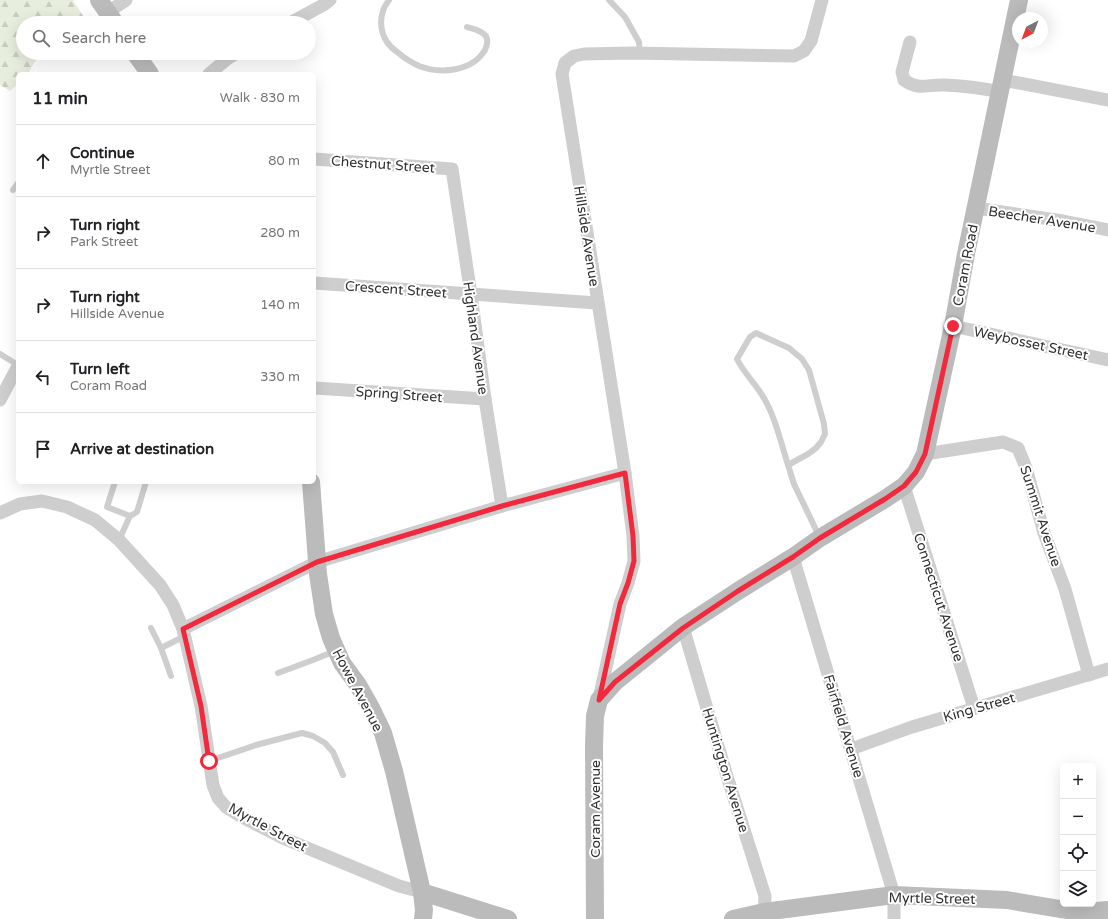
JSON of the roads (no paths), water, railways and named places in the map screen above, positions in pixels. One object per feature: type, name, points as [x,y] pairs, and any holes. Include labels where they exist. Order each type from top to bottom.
[{"type":"street","points":[[107,12],[126,0]]},
{"type":"street","points":[[303,16],[330,0]]},
{"type":"street","name":"Hillside Avenue","points":[[599,700],[620,604],[634,561],[633,536],[625,473],[562,74],[565,63],[574,56],[584,54],[640,53],[794,56],[804,51],[811,42],[822,0]]},
{"type":"street","name":"Coram Road","points":[[599,700],[615,682],[683,628],[820,538],[885,499],[904,486],[916,472],[925,454],[1020,0]]},
{"type":"street","points":[[910,42],[902,72],[904,80],[910,85],[943,85],[986,88],[1002,86],[1108,100]]},
{"type":"street","points":[[140,60],[149,72]]},
{"type":"street","points":[[211,72],[226,60]]},
{"type":"street","name":"Chestnut Street","points":[[316,159],[452,169]]},
{"type":"street","name":"Highland Avenue","points":[[452,169],[502,506]]},
{"type":"street","name":"Beecher Avenue","points":[[976,208],[1063,221],[1108,230]]},
{"type":"street","name":"Crescent Street","points":[[316,283],[598,303]]},
{"type":"street","name":"Weybosset Street","points":[[953,326],[1108,360]]},
{"type":"street","points":[[0,400],[16,369]]},
{"type":"street","name":"Spring Street","points":[[316,388],[485,399]]},
{"type":"street","name":"Summit Avenue","points":[[925,454],[1003,442],[1018,448],[1026,468],[1044,533],[1065,589],[1089,675]]},
{"type":"street","points":[[184,633],[317,562],[502,506],[625,473]]},
{"type":"street","name":"Howe Avenue","points":[[311,484],[320,594],[324,614],[331,638],[342,663],[358,685],[383,734],[394,771],[422,892],[424,910],[423,919]]},
{"type":"street","name":"Connecticut Avenue","points":[[904,486],[974,708]]},
{"type":"street","name":"Myrtle Street","points":[[0,513],[20,504],[42,501],[67,507],[95,520],[119,540],[160,586],[173,605],[184,633],[201,706],[213,786],[218,798],[226,807],[283,838],[400,886],[508,919]]},
{"type":"street","name":"Fairfield Avenue","points":[[793,557],[894,895],[894,919]]},
{"type":"street","name":"Huntington Avenue","points":[[683,628],[726,773],[765,896],[764,916]]},
{"type":"street","name":"King Street","points":[[851,749],[912,727],[1108,669]]},
{"type":"street","name":"Coram Avenue","points":[[595,919],[594,738],[595,716],[599,700]]},
{"type":"street","name":"Myrtle Street","points":[[733,919],[764,916],[894,895],[1007,900],[1085,912],[1108,910]]},
{"type":"lane","points":[[389,0],[383,11],[381,26],[384,39],[406,60],[420,66],[433,70],[445,70],[459,69],[471,64],[485,50],[487,42],[486,36],[479,31],[467,27]]},
{"type":"lane","points":[[609,0],[624,17],[639,42],[640,53]]},
{"type":"lane","points":[[13,190],[16,185]]},
{"type":"lane","points":[[788,465],[816,448],[825,434],[824,424],[809,370],[802,359],[789,348],[756,333],[750,337],[737,360],[762,395],[772,414],[788,465],[794,484],[820,538]]},
{"type":"lane","points":[[0,354],[16,364]]},
{"type":"lane","points":[[114,484],[107,507],[130,516]]},
{"type":"lane","points":[[119,540],[130,516],[137,512],[145,484]]},
{"type":"lane","points":[[151,628],[161,648],[171,676]]},
{"type":"lane","points":[[161,648],[184,633]]},
{"type":"lane","points":[[278,673],[336,650]]},
{"type":"lane","points":[[209,761],[256,745],[302,733],[313,736],[325,743],[332,752],[343,775]]}]
